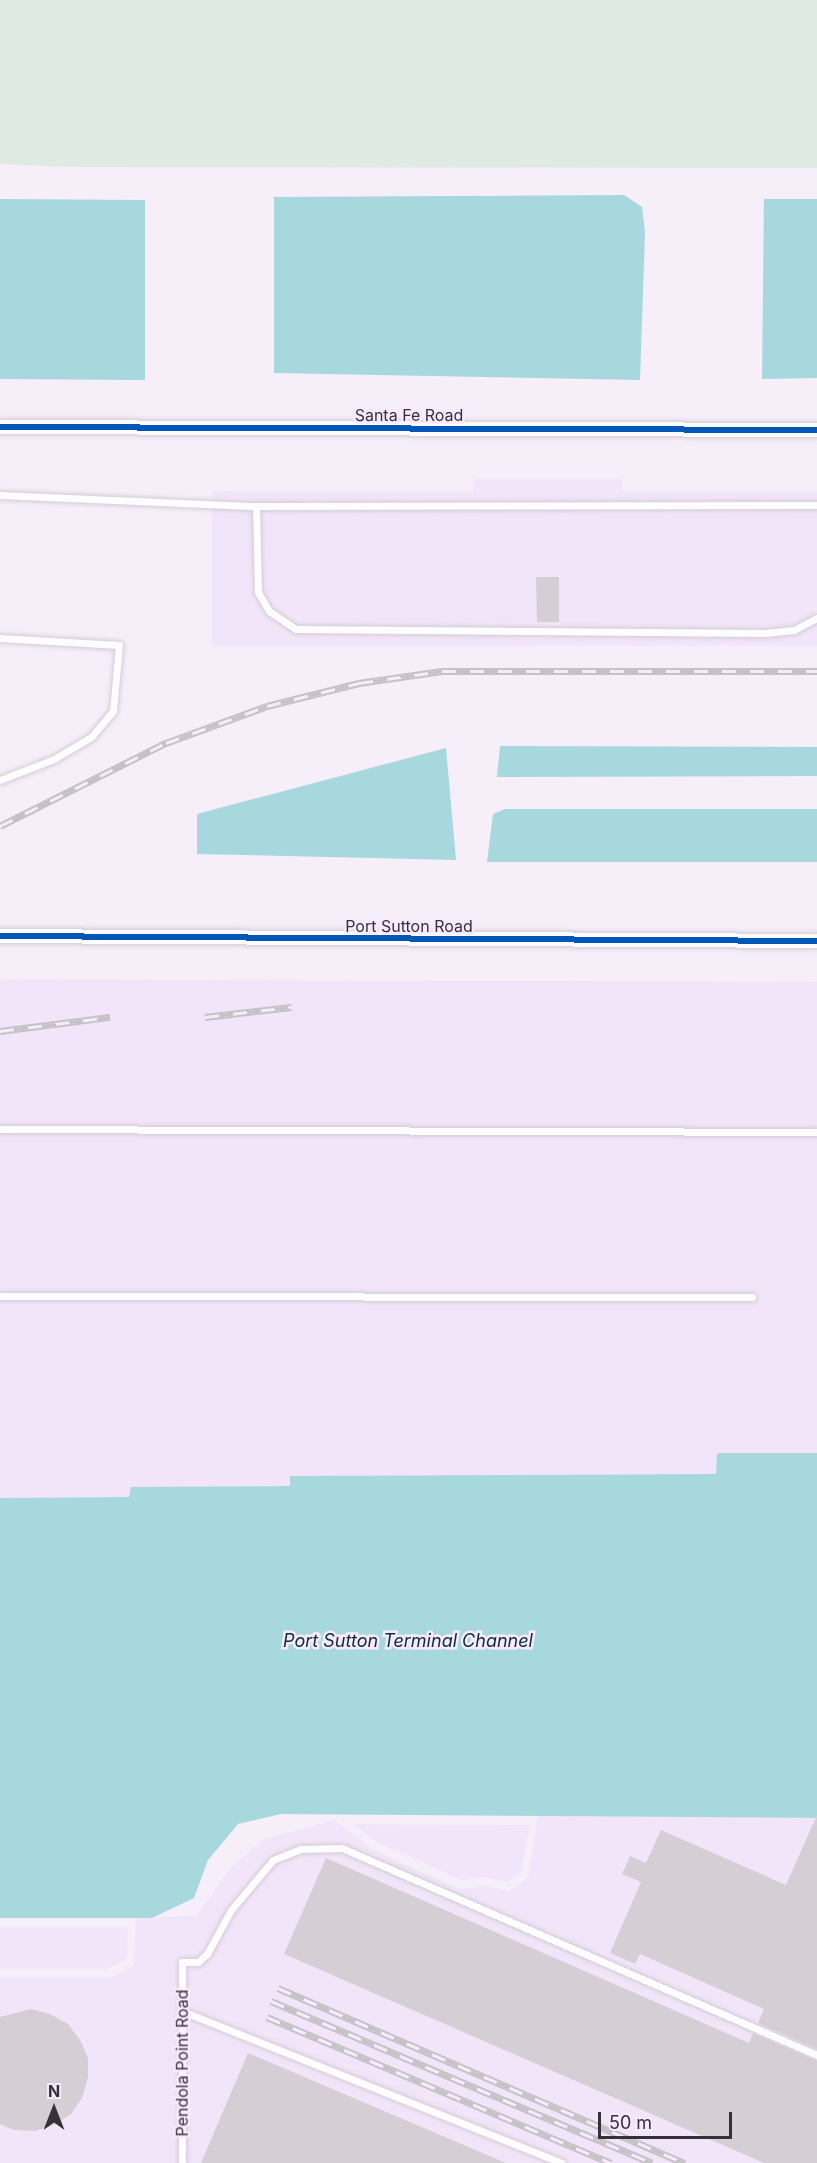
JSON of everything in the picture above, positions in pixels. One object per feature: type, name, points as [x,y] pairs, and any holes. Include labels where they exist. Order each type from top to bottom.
[{"type":"street","name":"Santa Fe Road","points":[[0,427],[817,430]]},
{"type":"street","name":"Port Sutton Road","points":[[0,936],[817,940]]},
{"type":"lane","points":[[0,495],[256,506],[817,505]]},
{"type":"lane","points":[[256,506],[258,592],[269,612],[296,629],[765,633],[794,630],[817,618]]},
{"type":"lane","points":[[0,638],[118,645],[113,711],[98,728],[54,759],[0,780]]},
{"type":"lane","points":[[0,1129],[817,1132]]},
{"type":"lane","points":[[0,1296],[752,1297]]},
{"type":"lane","name":"Pendola Point Road","points":[[182,2163],[182,1962],[198,1962],[207,1954],[231,1910],[273,1860],[300,1849],[342,1848],[817,2055]]},
{"type":"lane","points":[[182,2011],[562,2163]]},
{"type":"shaded area","points":[[0,0],[817,0],[817,168],[66,167],[0,164]]},
{"type":"shaded area","points":[[474,479],[622,479],[622,491],[817,491],[817,646],[212,646],[212,491],[473,491]]},
{"type":"shaded area","points":[[0,979],[817,982],[817,1453],[718,1453],[717,1474],[290,1476],[290,1486],[132,1487],[129,1497],[0,1498]]},
{"type":"shaded area","points":[[538,1815],[817,1818],[817,2163],[0,2163],[0,1978],[110,1978],[134,1965],[136,1919],[197,1915],[232,1866],[264,1839],[335,1820],[374,1850],[459,1889],[484,1886],[509,1891],[528,1878]]},
{"type":"shaded area","points":[[353,1824],[530,1825],[521,1872],[508,1882],[483,1877],[461,1880],[377,1842]]},
{"type":"shaded area","points":[[0,1927],[128,1927],[127,1959],[108,1969],[0,1969]]},
{"type":"water","points":[[624,195],[642,207],[645,232],[640,380],[274,373],[274,197]]},
{"type":"water","points":[[0,199],[145,200],[145,380],[0,379]]},
{"type":"water","points":[[764,199],[817,199],[817,378],[762,379]]},
{"type":"water","points":[[500,746],[817,747],[817,776],[497,777]]},
{"type":"water","points":[[446,748],[456,860],[197,854],[197,814]]},
{"type":"water","points":[[505,809],[817,809],[817,862],[487,862],[493,814]]},
{"type":"water","name":"Port Sutton Terminal Channel","points":[[717,1453],[817,1453],[817,1818],[281,1814],[238,1824],[208,1860],[194,1898],[152,1918],[0,1918],[0,1498],[129,1497],[131,1487],[290,1486],[290,1476],[716,1474]]},
{"type":"building","points":[[536,577],[559,577],[559,622],[537,622]]},
{"type":"building","points":[[817,1815],[817,2049],[758,2023],[764,2009],[640,1954],[635,1964],[610,1953],[641,1882],[622,1874],[630,1856],[646,1863],[661,1830],[786,1885]]},
{"type":"building","points":[[326,1858],[749,2043],[753,2033],[817,2061],[817,2163],[764,2163],[284,1954]]},
{"type":"building","points":[[31,2009],[50,2014],[68,2024],[80,2040],[88,2058],[88,2078],[82,2098],[71,2114],[54,2125],[35,2131],[14,2130],[0,2124],[0,2017]]},
{"type":"building","points":[[248,2053],[506,2163],[201,2163]]},
{"type":"railway","points":[[0,826],[166,743],[267,706],[359,683],[442,671],[817,671]]},
{"type":"railway","points":[[205,1017],[291,1007]]},
{"type":"railway","points":[[0,1031],[110,1017]]},
{"type":"railway","points":[[278,1988],[685,2163]]},
{"type":"railway","points":[[271,2001],[652,2163]]},
{"type":"railway","points":[[267,2017],[611,2163]]},
{"type":"cycle path","points":[[0,427],[817,430]]},
{"type":"cycle path","points":[[0,936],[817,941]]}]
